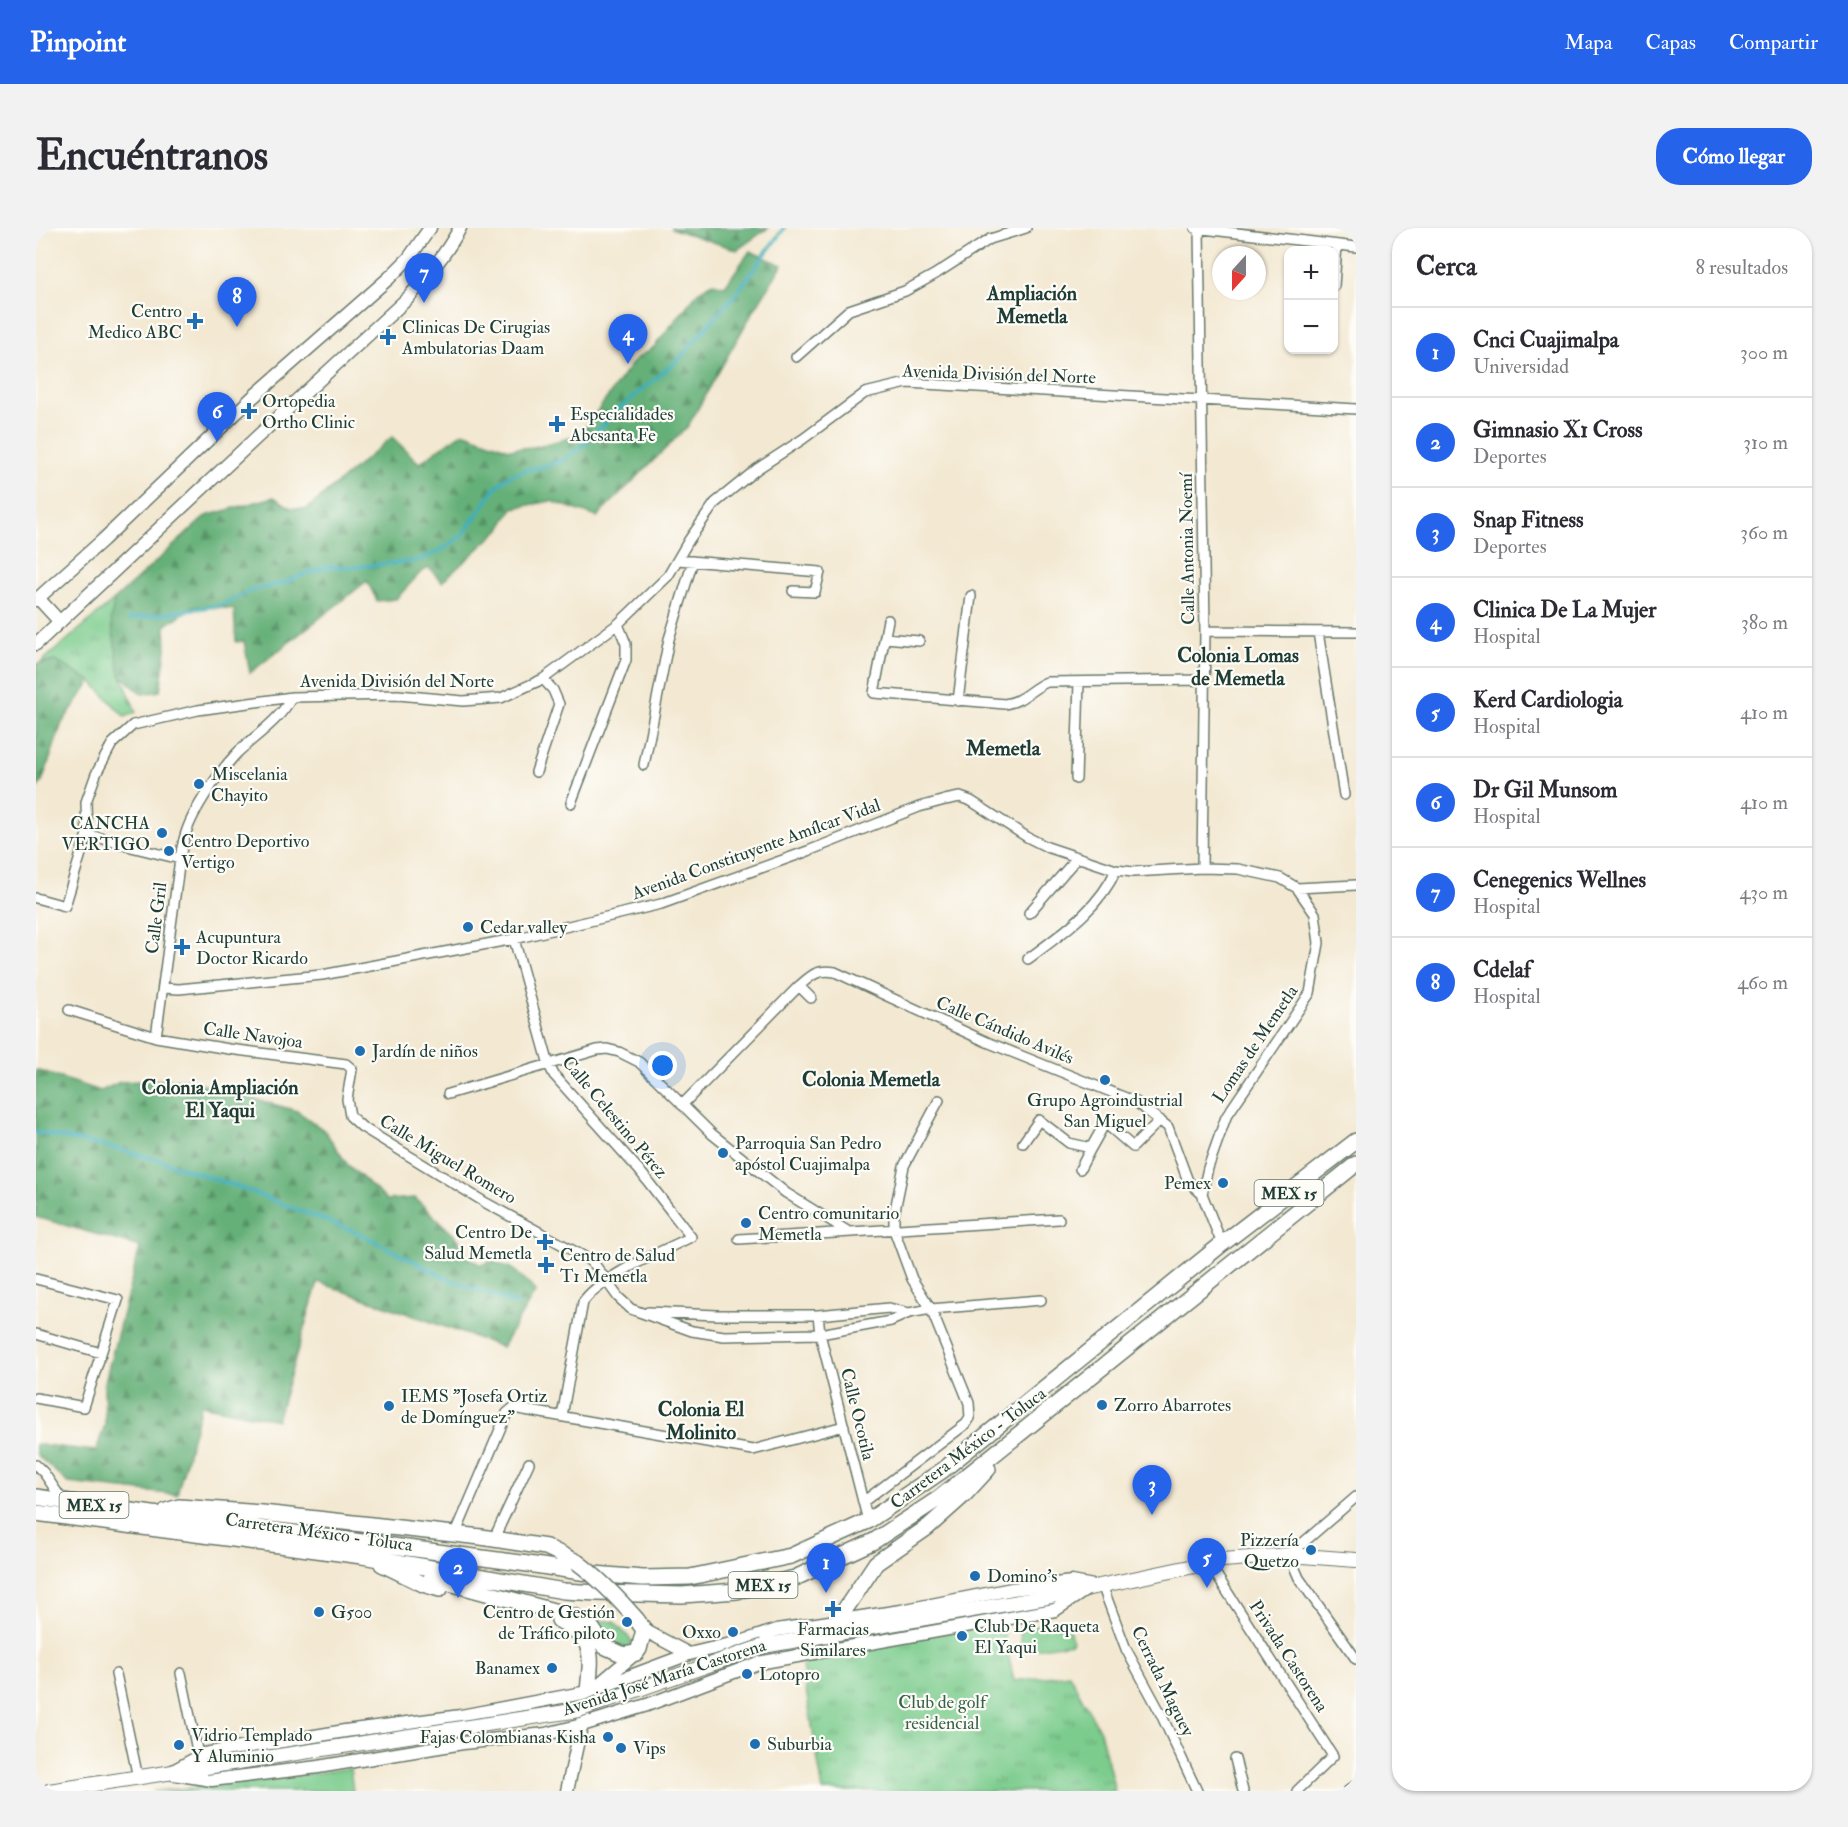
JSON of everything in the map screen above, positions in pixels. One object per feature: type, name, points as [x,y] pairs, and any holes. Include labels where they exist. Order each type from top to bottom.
[{"type":"main road","name":"Carretera México - Toluca","points":[[36,1497],[594,1574],[643,1578],[690,1577],[791,1556],[868,1521],[943,1470],[1222,1244],[1356,1141]]},
{"type":"main road","name":"Carretera México - Toluca","points":[[36,1512],[366,1557],[564,1591],[682,1595],[737,1591],[795,1578],[874,1541],[938,1499],[1356,1164]]},
{"type":"main road","points":[[838,1620],[876,1563],[928,1527],[957,1501],[1029,1426]]},
{"type":"main road","points":[[152,1514],[179,1508],[290,1516],[481,1537],[546,1547],[577,1562],[613,1592],[641,1625],[639,1649],[636,1653],[624,1655],[611,1650],[604,1646],[591,1627],[576,1617],[448,1582],[396,1571]]},
{"type":"main road","name":"Avenida José María Castorena","points":[[49,1791],[168,1773],[202,1761],[579,1710],[763,1646],[1047,1597],[1208,1562],[1289,1555],[1356,1560]]},
{"type":"main road","points":[[366,1557],[423,1584],[556,1618],[573,1627],[587,1644],[590,1656],[588,1692]]},
{"type":"street","points":[[60,622],[37,599],[253,398],[389,278],[409,258],[430,228]]},
{"type":"street","points":[[36,644],[408,298],[429,275],[450,246],[459,228]]},
{"type":"street","points":[[796,357],[849,310],[905,291],[990,239],[1012,230],[1026,228]]},
{"type":"street","points":[[1194,228],[1356,247]]},
{"type":"street","name":"Calle Antonia Noemí","points":[[1199,229],[1205,631],[1202,868]]},
{"type":"street","name":"Avenida División del Norte","points":[[36,898],[65,906],[87,834],[86,802],[96,774],[112,744],[133,725],[198,710],[292,697],[398,696],[463,701],[501,698],[543,679],[618,624],[668,576],[689,540],[715,503],[757,469],[803,439],[865,393],[907,383],[1356,409]]},
{"type":"street","points":[[678,560],[819,572],[814,591],[793,591]]},
{"type":"street","points":[[644,765],[669,639],[693,561]]},
{"type":"street","points":[[958,700],[970,596]]},
{"type":"street","points":[[888,620],[874,693],[1005,704],[1016,702],[1036,686],[1047,682],[1204,680]]},
{"type":"street","points":[[571,803],[626,660],[626,645],[618,624]]},
{"type":"street","points":[[1205,631],[1356,632]]},
{"type":"street","points":[[1318,632],[1344,795]]},
{"type":"street","points":[[885,638],[919,640]]},
{"type":"street","points":[[536,772],[559,704],[553,690],[543,679]]},
{"type":"street","points":[[1076,779],[1079,682]]},
{"type":"street","name":"Calle Gril","points":[[156,1037],[185,835],[223,769],[275,721],[285,710],[292,697]]},
{"type":"street","name":"Avenida Constituyente Amílcar Vidal","points":[[163,988],[179,989],[322,975],[514,939],[661,904],[808,851],[919,807],[960,797],[971,801],[1047,847],[1116,870],[1133,872],[1202,868]]},
{"type":"street","points":[[87,834],[180,859]]},
{"type":"street","points":[[1029,913],[1077,858]]},
{"type":"street","points":[[1202,868],[1238,869],[1265,874],[1280,878],[1297,888],[1356,885]]},
{"type":"street","points":[[1028,959],[1079,920],[1110,883],[1116,870]]},
{"type":"street","name":"Lomas de Memetla","points":[[1202,1194],[1208,1168],[1226,1117],[1310,993],[1319,944],[1315,914],[1297,888]]},
{"type":"street","name":"Calle Celestino Pérez","points":[[514,939],[549,1065],[554,1075],[639,1170],[691,1237],[604,1281]]},
{"type":"street","name":"Calle Cándido Avilés","points":[[799,986],[814,974],[824,970],[835,972],[987,1042],[1136,1102],[1168,1127],[1188,1181],[1202,1194]]},
{"type":"street","points":[[682,1105],[799,986],[812,998]]},
{"type":"street","name":"Calle Navojoa","points":[[69,1010],[156,1037],[229,1050],[346,1064]]},
{"type":"street","points":[[448,1094],[597,1050],[607,1049],[619,1052],[639,1062],[712,1134],[786,1193],[849,1232]]},
{"type":"street","name":"Calle Miguel Romero","points":[[346,1064],[352,1069],[347,1099],[350,1116],[362,1127],[486,1203],[583,1256],[595,1265],[604,1281]]},
{"type":"street","points":[[863,1502],[966,1424],[970,1418],[969,1403],[931,1309],[912,1279],[894,1230],[894,1215],[904,1166],[939,1100]]},
{"type":"street","points":[[1023,1143],[1039,1120],[1069,1143],[1091,1148]]},
{"type":"street","points":[[1080,1169],[1105,1123],[1133,1147],[1160,1120]]},
{"type":"street","points":[[1202,1194],[1222,1244]]},
{"type":"street","points":[[739,1239],[1059,1219]]},
{"type":"street","points":[[36,1279],[118,1300],[84,1407],[36,1398]]},
{"type":"street","points":[[562,1416],[583,1302],[591,1290],[604,1281],[623,1303],[640,1312],[692,1331],[724,1336],[820,1334],[891,1321],[909,1313],[931,1309],[1041,1300]]},
{"type":"street","points":[[640,1312],[717,1315],[818,1314],[890,1308],[909,1313]]},
{"type":"street","name":"Calle Ocotila","points":[[818,1314],[820,1334],[868,1521]]},
{"type":"street","points":[[36,1334],[101,1353]]},
{"type":"street","points":[[458,1528],[507,1413],[513,1408],[753,1450],[844,1426]]},
{"type":"street","points":[[497,1532],[529,1462]]},
{"type":"street","points":[[36,1465],[63,1501]]},
{"type":"street","points":[[1356,1497],[1289,1555],[1299,1578],[1356,1659]]},
{"type":"street","name":"Privada Castorena","points":[[1208,1562],[1333,1756],[1297,1791]]},
{"type":"street","name":"Avenida José María Castorena","points":[[202,1761],[345,1731],[461,1716],[588,1692],[689,1654],[744,1641],[777,1630],[901,1611],[1012,1589],[1072,1582],[1097,1585]]},
{"type":"street","name":"Avenida José María Castorena","points":[[168,1773],[212,1780],[318,1767],[463,1743],[546,1734],[647,1705],[758,1663],[1054,1610],[1097,1585]]},
{"type":"street","name":"Cerrada Maguey","points":[[1097,1585],[1126,1649],[1159,1710],[1197,1791]]},
{"type":"street","points":[[641,1625],[689,1654]]},
{"type":"street","points":[[567,1791],[588,1692],[636,1653]]},
{"type":"street","points":[[182,1673],[202,1761]]},
{"type":"street","points":[[116,1674],[138,1778]]},
{"type":"street","points":[[461,1716],[463,1743]]},
{"type":"street","points":[[1234,1759],[1243,1791]]},
{"type":"street","points":[[1348,1791],[1356,1785]]},
{"type":"green space","points":[[670,228],[768,228],[737,250]]},
{"type":"green space","points":[[750,251],[782,265],[688,426],[597,517],[551,501],[513,508],[500,529],[442,582],[429,568],[421,572],[396,599],[377,601],[367,581],[250,673],[244,641],[236,642],[234,609],[194,606],[165,626],[166,650],[160,691],[142,694],[120,675],[111,620],[114,600],[206,516],[274,497],[291,508],[307,509],[392,437],[419,463],[463,432],[509,449],[534,447],[580,435],[636,358],[653,348],[699,291],[713,283],[725,286]]},
{"type":"green space","points":[[114,600],[111,620],[120,675],[136,712],[125,717],[91,681],[56,661],[41,662]]},
{"type":"green space","points":[[56,661],[91,681],[62,723],[42,782],[36,789],[36,664]]},
{"type":"green space","points":[[36,1070],[101,1091],[120,1082],[185,1079],[297,1111],[325,1131],[347,1164],[387,1200],[415,1198],[458,1239],[467,1257],[481,1265],[491,1261],[513,1269],[536,1291],[502,1347],[318,1282],[277,1420],[201,1405],[177,1495],[68,1483],[36,1454],[36,1444],[96,1451],[105,1425],[104,1385],[140,1247],[36,1217]]},
{"type":"green space","points":[[578,1617],[614,1622],[632,1641],[629,1650],[621,1658],[611,1658]]},
{"type":"green space","points":[[1068,1621],[1072,1643],[1023,1651],[1019,1628]]},
{"type":"green space","name":"Club de golf residencial","points":[[1001,1622],[1014,1681],[1069,1674],[1100,1731],[1115,1791],[823,1791],[801,1660]]},
{"type":"green space","points":[[350,1768],[353,1791],[153,1791],[238,1784]]},
{"type":"waterway","points":[[129,619],[221,605],[253,590],[284,583],[329,567],[356,567],[415,561],[438,552],[462,536],[496,487],[509,476],[565,459],[588,441],[620,408],[678,360],[738,291],[784,228]]},
{"type":"waterway","points":[[36,1132],[159,1160],[236,1186],[363,1235],[446,1278],[516,1304]]},
{"type":"place","name":"Cenegenics Wellnes","points":[[424,303]]},
{"type":"place","name":"Centro Medico ABC","points":[[195,321]]},
{"type":"place","name":"Cdelaf","points":[[237,327]]},
{"type":"place","name":"Clinicas De Cirugias Ambulatorias Daam","points":[[388,337]]},
{"type":"place","name":"Clinica De La Mujer","points":[[628,364]]},
{"type":"place","name":"Ortopedia Ortho Clinic","points":[[249,411]]},
{"type":"place","name":"Especialidades Abcsanta Fe","points":[[557,424]]},
{"type":"place","name":"Dr Gil Munsom","points":[[217,442]]},
{"type":"place","name":"Miscelania Chayito","points":[[199,784]]},
{"type":"place","name":"CANCHA VERTIGO","points":[[162,833]]},
{"type":"place","name":"Centro Deportivo Vertigo","points":[[169,851]]},
{"type":"place","name":"Cedar valley","points":[[468,927]]},
{"type":"place","name":"Acupuntura Doctor Ricardo","points":[[182,947]]},
{"type":"place","name":"Jardín de niños","points":[[360,1051]]},
{"type":"place","name":"Grupo Agroindustrial San Miguel","points":[[1105,1080]]},
{"type":"place","name":"Parroquia San Pedro apóstol Cuajimalpa","points":[[723,1153]]},
{"type":"place","name":"Pemex","points":[[1223,1183]]},
{"type":"place","name":"Centro comunitario Memetla","points":[[746,1223]]},
{"type":"place","name":"Centro De Salud Memetla","points":[[545,1242]]},
{"type":"place","name":"Centro de Salud T1 Memetla","points":[[546,1265]]},
{"type":"place","name":"Zorro Abarrotes","points":[[1102,1405]]},
{"type":"place","name":"IEMS \"Josefa Ortiz de Domínguez\"","points":[[389,1406]]},
{"type":"place","name":"Snap Fitness","points":[[1152,1515]]},
{"type":"place","name":"Pizzería Quetzo","points":[[1311,1550]]},
{"type":"place","name":"Domino's","points":[[975,1576]]},
{"type":"place","name":"Kerd Cardiologia","points":[[1207,1588]]},
{"type":"place","name":"Cnci Cuajimalpa","points":[[826,1593]]},
{"type":"place","name":"Gimnasio X1 Cross","points":[[458,1598]]},
{"type":"place","name":"Farmacias Similares","points":[[833,1609]]},
{"type":"place","name":"G500","points":[[319,1612]]},
{"type":"place","name":"Centro de Gestión de Tráfico piloto","points":[[627,1622]]},
{"type":"place","name":"Oxxo","points":[[733,1632]]},
{"type":"place","name":"Club De Raqueta El Yaqui","points":[[962,1636]]},
{"type":"place","name":"Banamex","points":[[552,1668]]},
{"type":"place","name":"Lotopro","points":[[747,1674]]},
{"type":"place","name":"Fajas Colombianas Kisha","points":[[608,1737]]},
{"type":"place","name":"Suburbia","points":[[755,1744]]},
{"type":"place","name":"Vidrio Templado Y Aluminio","points":[[179,1745]]},
{"type":"place","name":"Vips","points":[[621,1748]]},
{"type":"district","name":"Ampliación Memetla","points":[[1032,304]]},
{"type":"district","name":"Colonia Lomas de Memetla","points":[[1238,666]]},
{"type":"district","name":"Memetla","points":[[1003,748]]},
{"type":"district","name":"Colonia Memetla","points":[[871,1079]]},
{"type":"district","name":"Colonia Ampliación El Yaqui","points":[[220,1098]]},
{"type":"district","name":"Colonia El Molinito","points":[[701,1420]]}]
